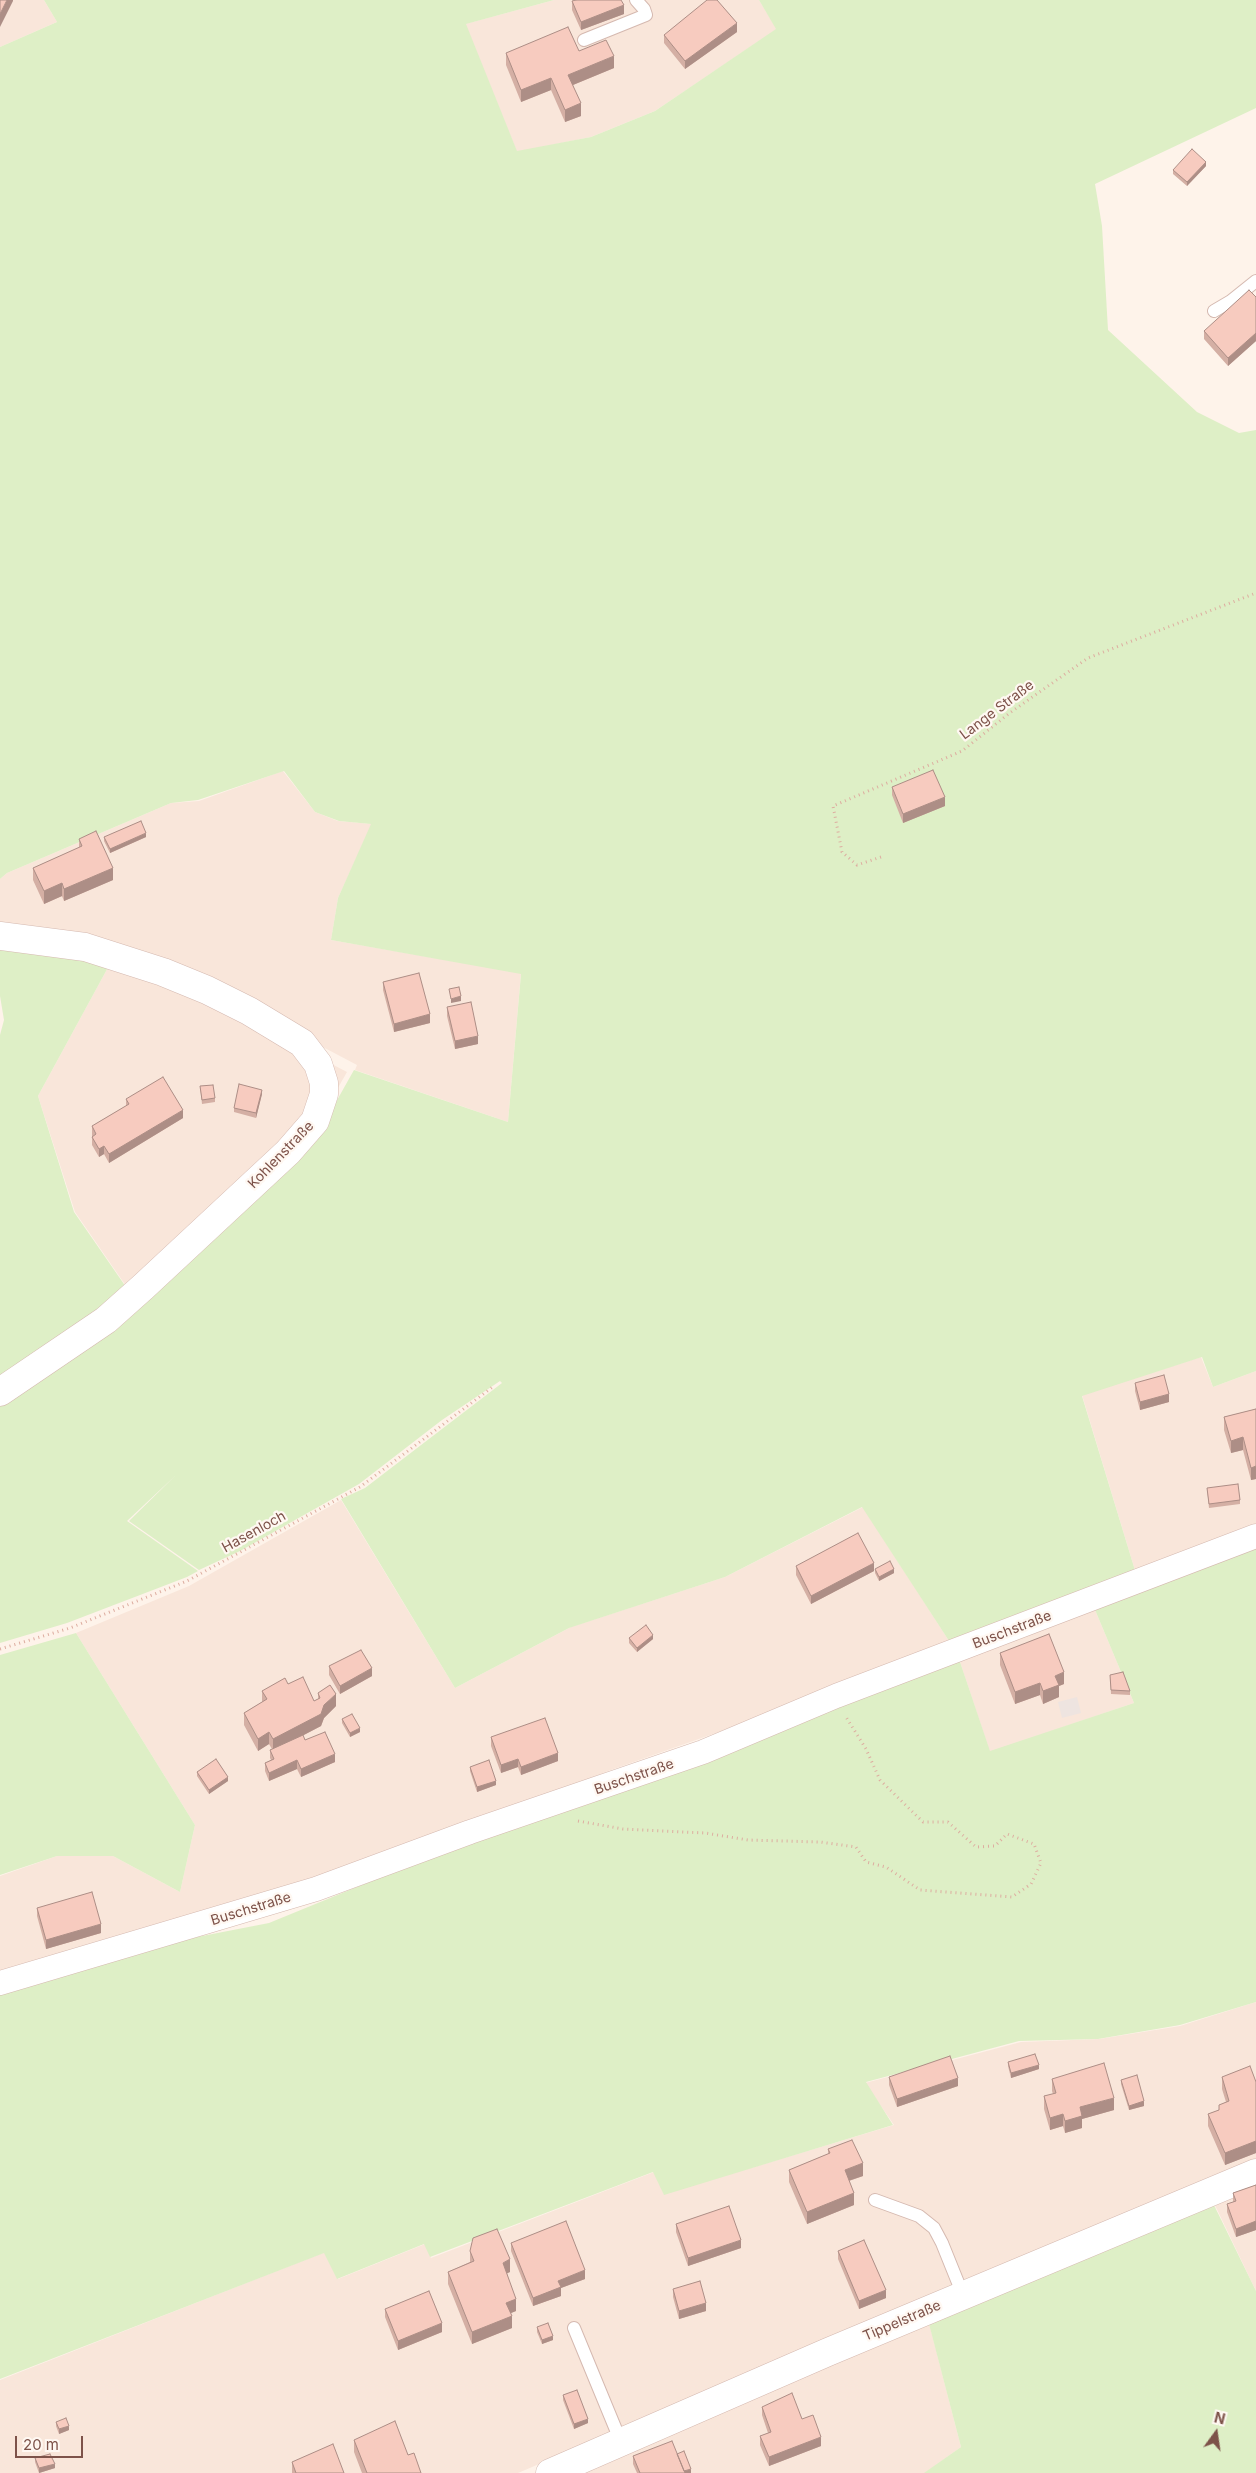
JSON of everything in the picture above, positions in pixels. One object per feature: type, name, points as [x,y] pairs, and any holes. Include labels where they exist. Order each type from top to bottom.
[{"type":"street","name":"Kohlenstraße","points":[[0,936],[85,947],[163,972],[207,990],[249,1011],[302,1043],[318,1064],[324,1094],[316,1121],[288,1152],[143,1287],[106,1320],[0,1392]]},
{"type":"street","name":"Buschstraße","points":[[0,1983],[316,1889],[470,1832],[703,1752],[836,1696],[1256,1536]]},
{"type":"street","name":"Tippelstraße","points":[[550,2473],[963,2295],[1256,2173]]},
{"type":"lane","points":[[584,40],[646,15],[644,9],[636,0]]},
{"type":"lane","points":[[1214,311],[1231,301],[1256,281]]},
{"type":"lane","points":[[875,2200],[919,2216],[934,2228],[963,2295]]},
{"type":"lane","points":[[574,2328],[621,2442]]},
{"type":"path","name":"Lange Straße","points":[[881,857],[857,865],[842,852],[833,806],[962,751],[1011,712],[1088,658],[1256,593]]},
{"type":"path","name":"Hasenloch","points":[[0,1649],[70,1628],[188,1581],[360,1487],[494,1386]]},
{"type":"path","points":[[575,1820],[622,1829],[705,1833],[748,1840],[820,1842],[856,1847],[866,1862],[886,1867],[920,1890],[1012,1896],[1031,1884],[1041,1863],[1034,1844],[1007,1834],[995,1846],[976,1847],[948,1822],[923,1822],[880,1780],[836,1696]]},
{"type":"shaded area","points":[[0,0],[44,0],[57,22],[0,47]]},
{"type":"shaded area","points":[[554,0],[759,0],[777,29],[655,111],[591,137],[517,152],[465,24]]},
{"type":"shaded area","points":[[283,771],[315,812],[338,821],[372,824],[338,898],[331,940],[521,973],[508,1122],[355,1070],[357,1065],[171,967],[0,928],[0,879],[7,873],[171,803],[199,801]]},
{"type":"shaded area","points":[[111,962],[222,1007],[347,1072],[319,1121],[126,1286],[75,1212],[38,1096]]},
{"type":"shaded area","points":[[1201,1357],[1213,1387],[1256,1371],[1256,1531],[1137,1577],[1082,1395]]},
{"type":"shaded area","points":[[341,1500],[455,1688],[571,1627],[725,1577],[863,1507],[951,1644],[835,1691],[608,1771],[419,1848],[0,1976],[0,1876],[57,1856],[113,1856],[180,1892],[195,1825],[76,1633],[189,1586]]},
{"type":"shaded area","points":[[1093,1605],[1134,1703],[990,1752],[957,1653]]},
{"type":"shaded area","points":[[1077,1697],[1081,1713],[1062,1718],[1058,1702]]},
{"type":"shaded area","points":[[1256,2002],[1256,2159],[518,2473],[0,2473],[0,2380],[325,2252],[338,2279],[425,2244],[431,2258],[654,2172],[664,2194],[894,2125],[865,2083],[1021,2042],[1099,2039],[1180,2026]]},
{"type":"shaded area","points":[[1256,2183],[1256,2291],[1212,2199]]},
{"type":"shaded area","points":[[929,2323],[961,2447],[925,2473],[579,2473]]},
{"type":"green space","points":[[44,0],[554,0],[466,24],[517,151],[591,137],[655,111],[776,29],[759,0],[1256,0],[1256,108],[1095,184],[1102,226],[1108,330],[1197,412],[1239,433],[1256,430],[1256,1371],[1213,1387],[1202,1357],[1082,1396],[1137,1577],[951,1644],[862,1507],[725,1577],[569,1628],[455,1688],[341,1499],[365,1488],[502,1383],[500,1381],[442,1420],[359,1484],[240,1551],[199,1570],[129,1521],[176,1475],[127,1521],[198,1571],[187,1577],[67,1623],[0,1643],[0,1399],[323,1125],[354,1070],[508,1122],[521,974],[331,940],[338,898],[371,824],[339,821],[315,812],[284,771],[198,800],[171,803],[7,873],[0,879],[0,47],[57,22]]},
{"type":"green space","points":[[0,945],[111,962],[38,1096],[74,1212],[126,1287],[0,1385],[0,1035],[4,1020],[0,996]]},
{"type":"green space","points":[[1256,1544],[1256,2002],[1180,2025],[1098,2039],[1019,2041],[866,2082],[893,2125],[664,2195],[653,2172],[430,2257],[424,2244],[337,2279],[324,2253],[0,2379],[0,1988],[156,1945],[269,1923],[479,1837],[957,1653],[990,1751],[1134,1703],[1093,1605]]},
{"type":"green space","points":[[76,1633],[195,1825],[180,1892],[113,1856],[57,1856],[0,1875],[0,1655]]},
{"type":"green space","points":[[1212,2201],[1256,2291],[1256,2473],[924,2473],[961,2447],[929,2324]]},
{"type":"building","points":[[0,0],[7,0],[0,14]]},
{"type":"building","points":[[621,0],[624,5],[581,22],[572,1]]},
{"type":"building","points":[[707,0],[717,0],[737,23],[685,61],[664,35]]},
{"type":"building","points":[[568,27],[579,51],[606,40],[614,56],[568,75],[581,103],[565,110],[551,78],[521,90],[506,53]]},
{"type":"building","points":[[1192,149],[1206,162],[1187,182],[1173,170]]},
{"type":"building","points":[[1249,290],[1256,297],[1256,333],[1228,358],[1204,331]]},
{"type":"building","points":[[933,770],[945,797],[903,814],[892,787]]},
{"type":"building","points":[[141,821],[146,833],[110,849],[104,837]]},
{"type":"building","points":[[96,831],[113,868],[64,889],[62,883],[44,891],[33,868],[82,846],[79,839]]},
{"type":"building","points":[[419,973],[430,1014],[394,1024],[383,982]]},
{"type":"building","points":[[459,987],[461,996],[451,999],[449,989]]},
{"type":"building","points":[[471,1002],[478,1036],[455,1041],[447,1007]]},
{"type":"building","points":[[163,1077],[183,1110],[109,1154],[104,1146],[99,1149],[92,1137],[96,1134],[92,1126],[129,1104],[126,1099]]},
{"type":"building","points":[[239,1084],[262,1090],[256,1113],[234,1108]]},
{"type":"building","points":[[213,1085],[215,1098],[202,1100],[200,1086]]},
{"type":"building","points":[[1164,1375],[1169,1394],[1140,1402],[1135,1383]]},
{"type":"building","points":[[1256,1409],[1256,1466],[1251,1468],[1243,1437],[1231,1441],[1224,1417]]},
{"type":"building","points":[[1238,1484],[1240,1500],[1209,1504],[1207,1488]]},
{"type":"building","points":[[858,1533],[874,1563],[811,1596],[796,1566]]},
{"type":"building","points":[[890,1561],[894,1569],[879,1577],[875,1569]]},
{"type":"building","points":[[646,1625],[653,1635],[637,1648],[629,1638]]},
{"type":"building","points":[[1049,1634],[1064,1672],[1055,1676],[1059,1685],[1043,1691],[1040,1683],[1015,1692],[1000,1653]]},
{"type":"building","points":[[361,1650],[372,1668],[340,1686],[329,1666]]},
{"type":"building","points":[[1123,1672],[1130,1691],[1111,1690],[1110,1675]]},
{"type":"building","points":[[303,1677],[314,1701],[320,1698],[318,1693],[330,1685],[336,1694],[324,1705],[321,1714],[273,1739],[269,1732],[258,1739],[244,1713],[267,1699],[262,1691],[285,1678],[288,1684]]},
{"type":"building","points":[[352,1714],[360,1728],[350,1733],[342,1719]]},
{"type":"building","points":[[545,1718],[558,1753],[521,1767],[518,1759],[501,1765],[491,1737]]},
{"type":"building","points":[[325,1732],[335,1754],[301,1769],[297,1760],[269,1773],[265,1763],[274,1759],[270,1750],[303,1735],[305,1740]]},
{"type":"building","points":[[216,1759],[228,1777],[209,1790],[197,1772]]},
{"type":"building","points":[[489,1760],[496,1781],[477,1787],[470,1767]]},
{"type":"building","points":[[92,1892],[101,1924],[46,1940],[37,1908]]},
{"type":"building","points":[[1035,2054],[1039,2065],[1011,2073],[1008,2062]]},
{"type":"building","points":[[950,2056],[958,2078],[897,2099],[889,2077]]},
{"type":"building","points":[[1104,2063],[1114,2098],[1080,2107],[1082,2116],[1065,2121],[1063,2114],[1050,2118],[1044,2096],[1056,2093],[1052,2079]]},
{"type":"building","points":[[1250,2066],[1256,2082],[1256,2141],[1225,2153],[1208,2114],[1219,2110],[1219,2105],[1229,2101],[1222,2077]]},
{"type":"building","points":[[1137,2075],[1144,2101],[1129,2106],[1121,2080]]},
{"type":"building","points":[[852,2140],[863,2163],[845,2170],[854,2193],[807,2212],[789,2170],[830,2153],[828,2149]]},
{"type":"building","points":[[1256,2185],[1256,2221],[1236,2229],[1227,2204],[1236,2201],[1233,2193]]},
{"type":"building","points":[[729,2206],[741,2240],[688,2258],[676,2224]]},
{"type":"building","points":[[566,2221],[585,2270],[558,2281],[561,2287],[533,2298],[511,2243]]},
{"type":"building","points":[[497,2229],[510,2259],[503,2263],[516,2299],[506,2303],[512,2316],[472,2332],[448,2272],[474,2261],[470,2251],[473,2238]]},
{"type":"building","points":[[864,2240],[886,2290],[859,2301],[838,2251]]},
{"type":"building","points":[[700,2281],[706,2303],[679,2311],[673,2289]]},
{"type":"building","points":[[429,2291],[442,2323],[398,2341],[385,2309]]},
{"type":"building","points":[[548,2323],[553,2336],[542,2340],[537,2327]]},
{"type":"building","points":[[577,2390],[588,2419],[574,2424],[563,2395]]},
{"type":"building","points":[[792,2393],[802,2419],[813,2415],[821,2437],[769,2457],[760,2436],[771,2432],[762,2407]]},
{"type":"building","points":[[66,2418],[69,2426],[59,2429],[56,2422]]},
{"type":"building","points":[[395,2421],[408,2455],[414,2453],[421,2473],[367,2473],[354,2440]]},
{"type":"building","points":[[672,2441],[685,2473],[640,2473],[633,2456]]},
{"type":"building","points":[[333,2444],[344,2473],[296,2473],[292,2462]]},
{"type":"building","points":[[684,2451],[691,2469],[684,2471],[677,2454]]},
{"type":"building","points":[[50,2454],[55,2464],[39,2468],[35,2458]]}]
